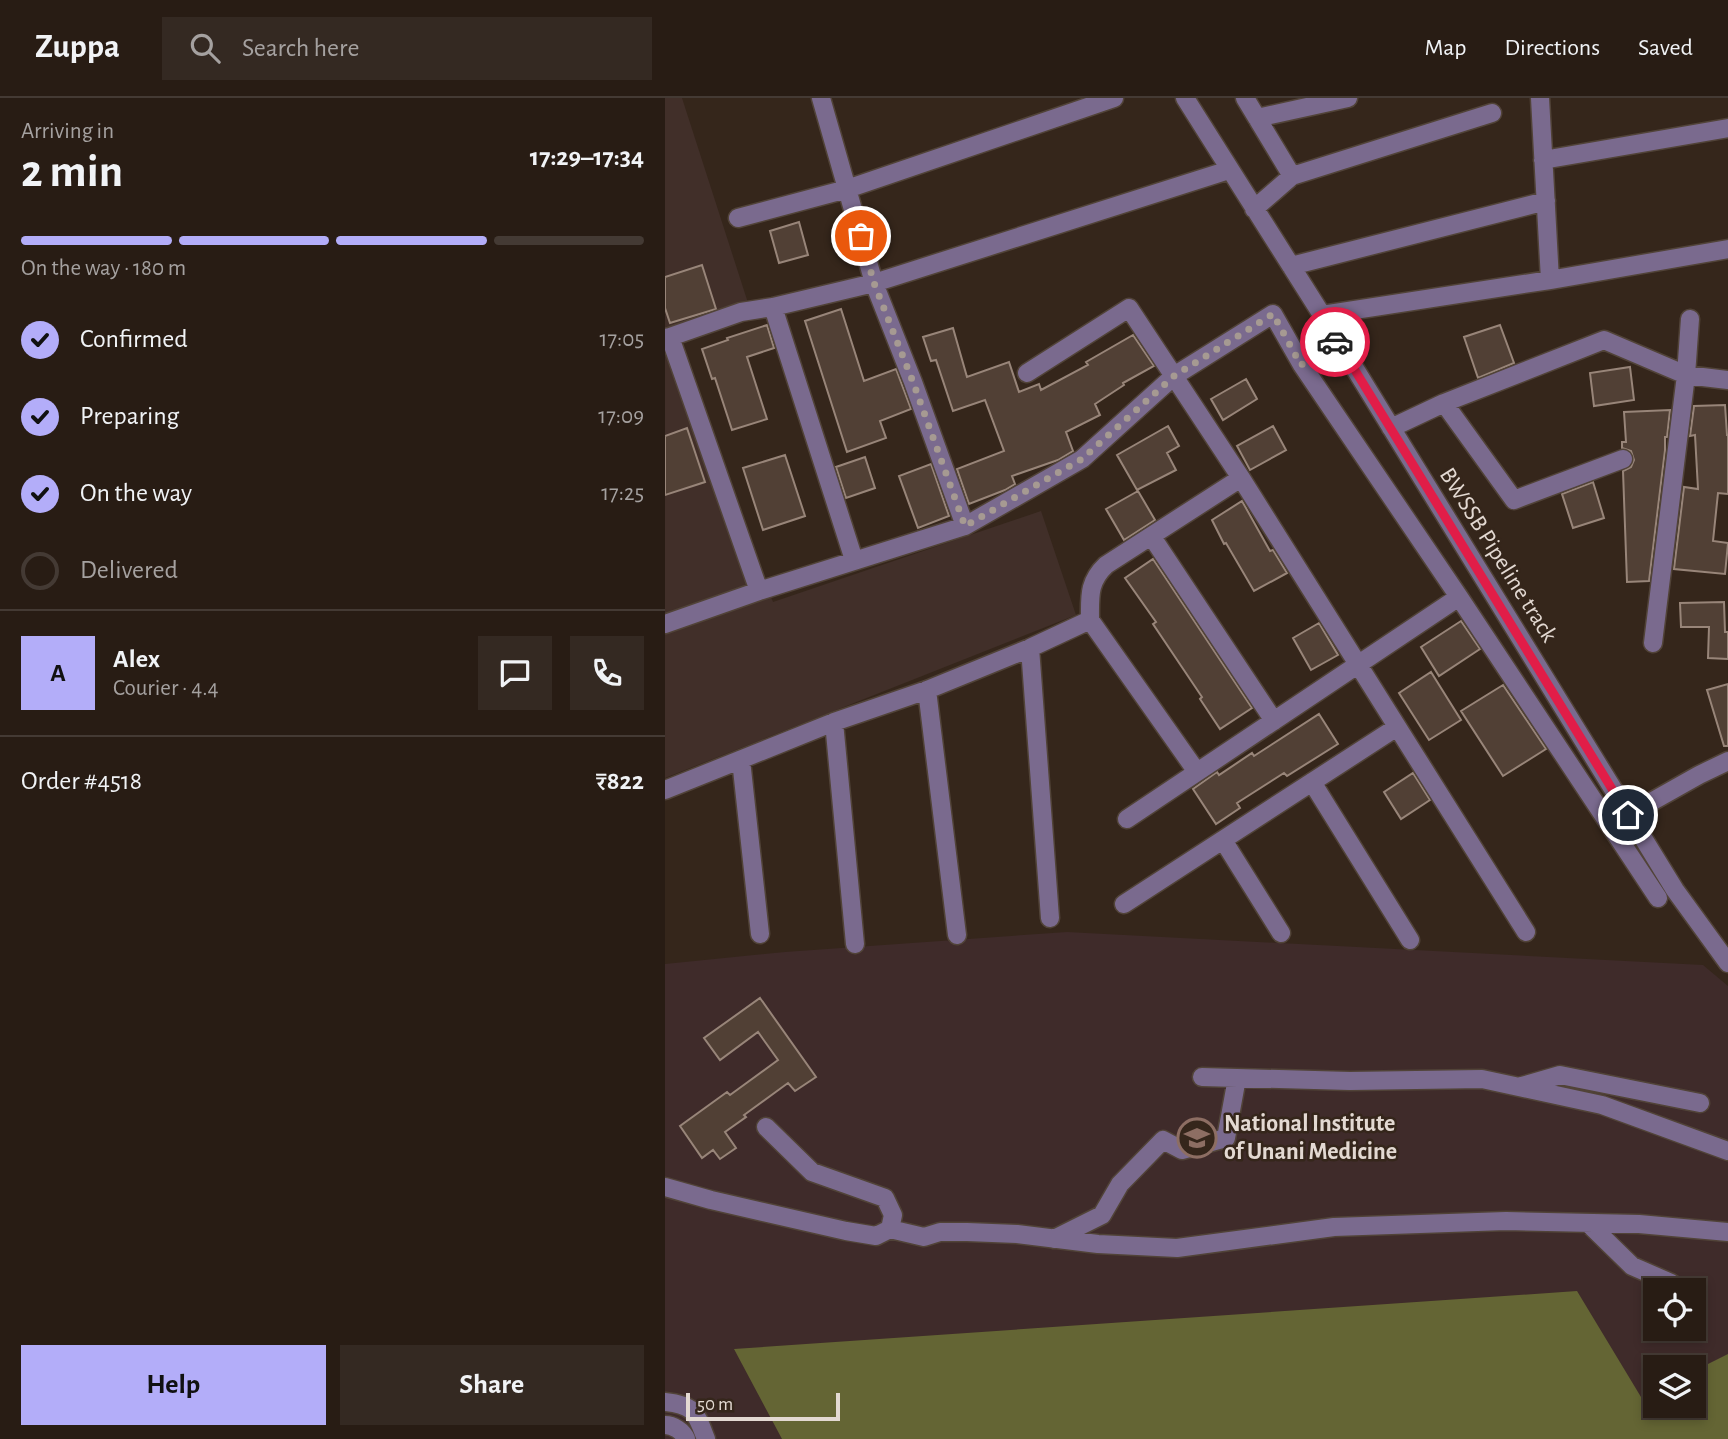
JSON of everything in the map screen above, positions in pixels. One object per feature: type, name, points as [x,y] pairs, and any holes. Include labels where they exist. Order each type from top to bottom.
[{"type":"street","points":[[821,98],[874,283],[965,526]]},
{"type":"street","points":[[738,218],[847,189],[1114,98]]},
{"type":"street","name":"BWSSB Pipeline track","points":[[1185,98],[1322,315],[1628,815],[1682,899],[1728,963]]},
{"type":"street","points":[[1245,98],[1292,176]]},
{"type":"street","points":[[1257,118],[1348,98]]},
{"type":"street","points":[[1540,98],[1550,280]]},
{"type":"street","points":[[1254,209],[1292,176],[1492,113]]},
{"type":"street","points":[[1543,160],[1728,128]]},
{"type":"street","points":[[759,591],[668,338],[741,312],[874,283],[1229,170]]},
{"type":"street","points":[[1291,267],[1546,201]]},
{"type":"street","points":[[1322,315],[1728,249]]},
{"type":"street","points":[[773,307],[853,560]]},
{"type":"street","points":[[1027,373],[1129,308],[1241,478],[1526,932]]},
{"type":"street","points":[[667,619],[965,526],[1082,459],[1174,376],[1273,314],[1301,365],[1459,597],[1658,898]]},
{"type":"street","points":[[1653,643],[1691,319]]},
{"type":"street","points":[[1391,428],[1444,403],[1604,340],[1686,375],[1728,380]]},
{"type":"street","points":[[1301,365],[1337,341]]},
{"type":"street","points":[[1444,403],[1514,500],[1623,459]]},
{"type":"street","points":[[1197,772],[1090,620],[1092,586],[1106,565],[1241,478]]},
{"type":"street","points":[[1152,537],[1274,721]]},
{"type":"street","points":[[1126,819],[1459,597]]},
{"type":"street","points":[[665,790],[834,722],[927,690],[1090,620]]},
{"type":"street","points":[[1030,648],[1050,918]]},
{"type":"street","points":[[927,690],[957,934]]},
{"type":"street","points":[[834,722],[855,944]]},
{"type":"street","points":[[1124,904],[1397,727]]},
{"type":"street","points":[[741,760],[760,934]]},
{"type":"street","points":[[1628,815],[1728,761]]},
{"type":"street","points":[[1312,782],[1409,940]]},
{"type":"street","points":[[1223,840],[1281,933]]},
{"type":"street","points":[[1518,1087],[1560,1075],[1700,1103]]},
{"type":"street","points":[[1202,1077],[1350,1081],[1482,1079],[1602,1105],[1728,1151]]},
{"type":"street","points":[[1054,1239],[1102,1215],[1120,1184],[1163,1140],[1182,1150],[1226,1138],[1237,1078]]},
{"type":"street","points":[[766,1127],[812,1172],[885,1198],[893,1215],[890,1229]]},
{"type":"street","points":[[665,1187],[711,1200],[876,1236],[890,1229],[924,1237],[940,1232],[967,1232],[1177,1248],[1334,1227],[1506,1220],[1639,1224],[1728,1232]]},
{"type":"street","points":[[1588,1223],[1632,1266],[1660,1278]]},
{"type":"street","points":[[665,1402],[680,1403],[696,1413],[706,1439]]},
{"type":"street","points":[[665,1425],[671,1425],[685,1435],[686,1439]]},
{"type":"shaded area","points":[[665,98],[682,98],[749,306],[670,330],[773,602],[1041,511],[1076,615],[665,778]]},
{"type":"shaded area","name":"National Institute of Unani Medicine","points":[[1067,932],[1703,965],[1728,986],[1728,1439],[665,1439],[665,964],[785,952]]},
{"type":"shaded area","points":[[1577,1291],[1641,1397],[1643,1396],[1643,1418],[1706,1418],[1706,1365],[1728,1354],[1728,1439],[782,1439],[734,1349]]},
{"type":"building","points":[[799,222],[808,255],[779,263],[770,231]]},
{"type":"building","points":[[702,265],[716,309],[670,323],[665,308],[665,277]]},
{"type":"building","points":[[841,309],[864,381],[896,369],[911,409],[880,421],[886,438],[847,452],[805,321]]},
{"type":"building","points":[[767,325],[774,348],[747,357],[767,419],[732,430],[715,378],[712,379],[702,349]]},
{"type":"building","points":[[1500,325],[1514,363],[1478,378],[1464,337]]},
{"type":"building","points":[[953,328],[967,377],[1009,362],[1019,392],[1039,384],[1041,390],[1088,365],[1086,362],[1133,335],[1154,366],[1123,383],[1124,385],[1095,404],[1100,415],[1066,432],[1073,451],[1058,460],[1012,476],[1015,484],[969,504],[957,469],[1004,451],[985,400],[953,411],[936,360],[931,361],[923,337]]},
{"type":"building","points":[[1630,367],[1634,400],[1594,406],[1590,373]]},
{"type":"building","points":[[1246,379],[1257,399],[1223,420],[1211,399]]},
{"type":"building","points":[[1725,405],[1728,494],[1718,493],[1713,541],[1728,543],[1725,574],[1674,569],[1684,487],[1698,489],[1695,435],[1690,436],[1694,406]]},
{"type":"building","points":[[1670,410],[1649,581],[1627,582],[1623,471],[1631,467],[1634,460],[1631,451],[1622,448],[1622,442],[1626,442],[1624,412]]},
{"type":"building","points":[[1168,426],[1179,446],[1167,453],[1176,470],[1137,490],[1117,455]]},
{"type":"building","points":[[1273,426],[1286,450],[1250,470],[1237,446]]},
{"type":"building","points":[[687,428],[705,482],[665,495],[665,436]]},
{"type":"building","points":[[785,455],[805,516],[763,530],[743,468]]},
{"type":"building","points":[[865,457],[875,488],[846,498],[836,467]]},
{"type":"building","points":[[931,464],[949,516],[918,528],[899,476]]},
{"type":"building","points":[[1593,482],[1604,518],[1573,528],[1562,494]]},
{"type":"building","points":[[1138,491],[1155,520],[1124,540],[1106,509]]},
{"type":"building","points":[[1242,501],[1270,551],[1273,550],[1287,573],[1254,591],[1212,520]]},
{"type":"building","points":[[1153,559],[1252,708],[1220,729],[1153,624],[1156,622],[1125,578]]},
{"type":"building","points":[[1724,602],[1728,659],[1708,658],[1709,627],[1681,627],[1680,603]]},
{"type":"building","points":[[1461,621],[1480,649],[1439,676],[1421,647]]},
{"type":"building","points":[[1319,623],[1338,655],[1311,670],[1293,638]]},
{"type":"building","points":[[1431,672],[1461,720],[1429,740],[1399,693]]},
{"type":"building","points":[[1728,684],[1728,746],[1724,746],[1707,690]]},
{"type":"building","points":[[1503,685],[1546,749],[1503,776],[1461,711]]},
{"type":"building","points":[[1319,714],[1338,744],[1287,776],[1284,773],[1237,803],[1240,808],[1216,824],[1193,789],[1252,753],[1254,756]]},
{"type":"building","points":[[1413,773],[1430,800],[1401,819],[1384,792]]},
{"type":"building","points":[[760,998],[816,1077],[795,1091],[788,1083],[744,1115],[746,1117],[725,1132],[736,1148],[720,1159],[713,1150],[702,1158],[680,1126],[727,1092],[730,1095],[778,1060],[758,1032],[720,1060],[704,1038]]},
{"type":"way so far","points":[[861,236],[874,283],[965,526],[1082,459],[1174,376],[1273,314],[1301,365],[1335,342]]},
{"type":"place","name":"National Institute of Unani Medicine","points":[[1197,1138]]},
{"type":"route","points":[[1335,342],[1337,341],[1628,815]]}]
